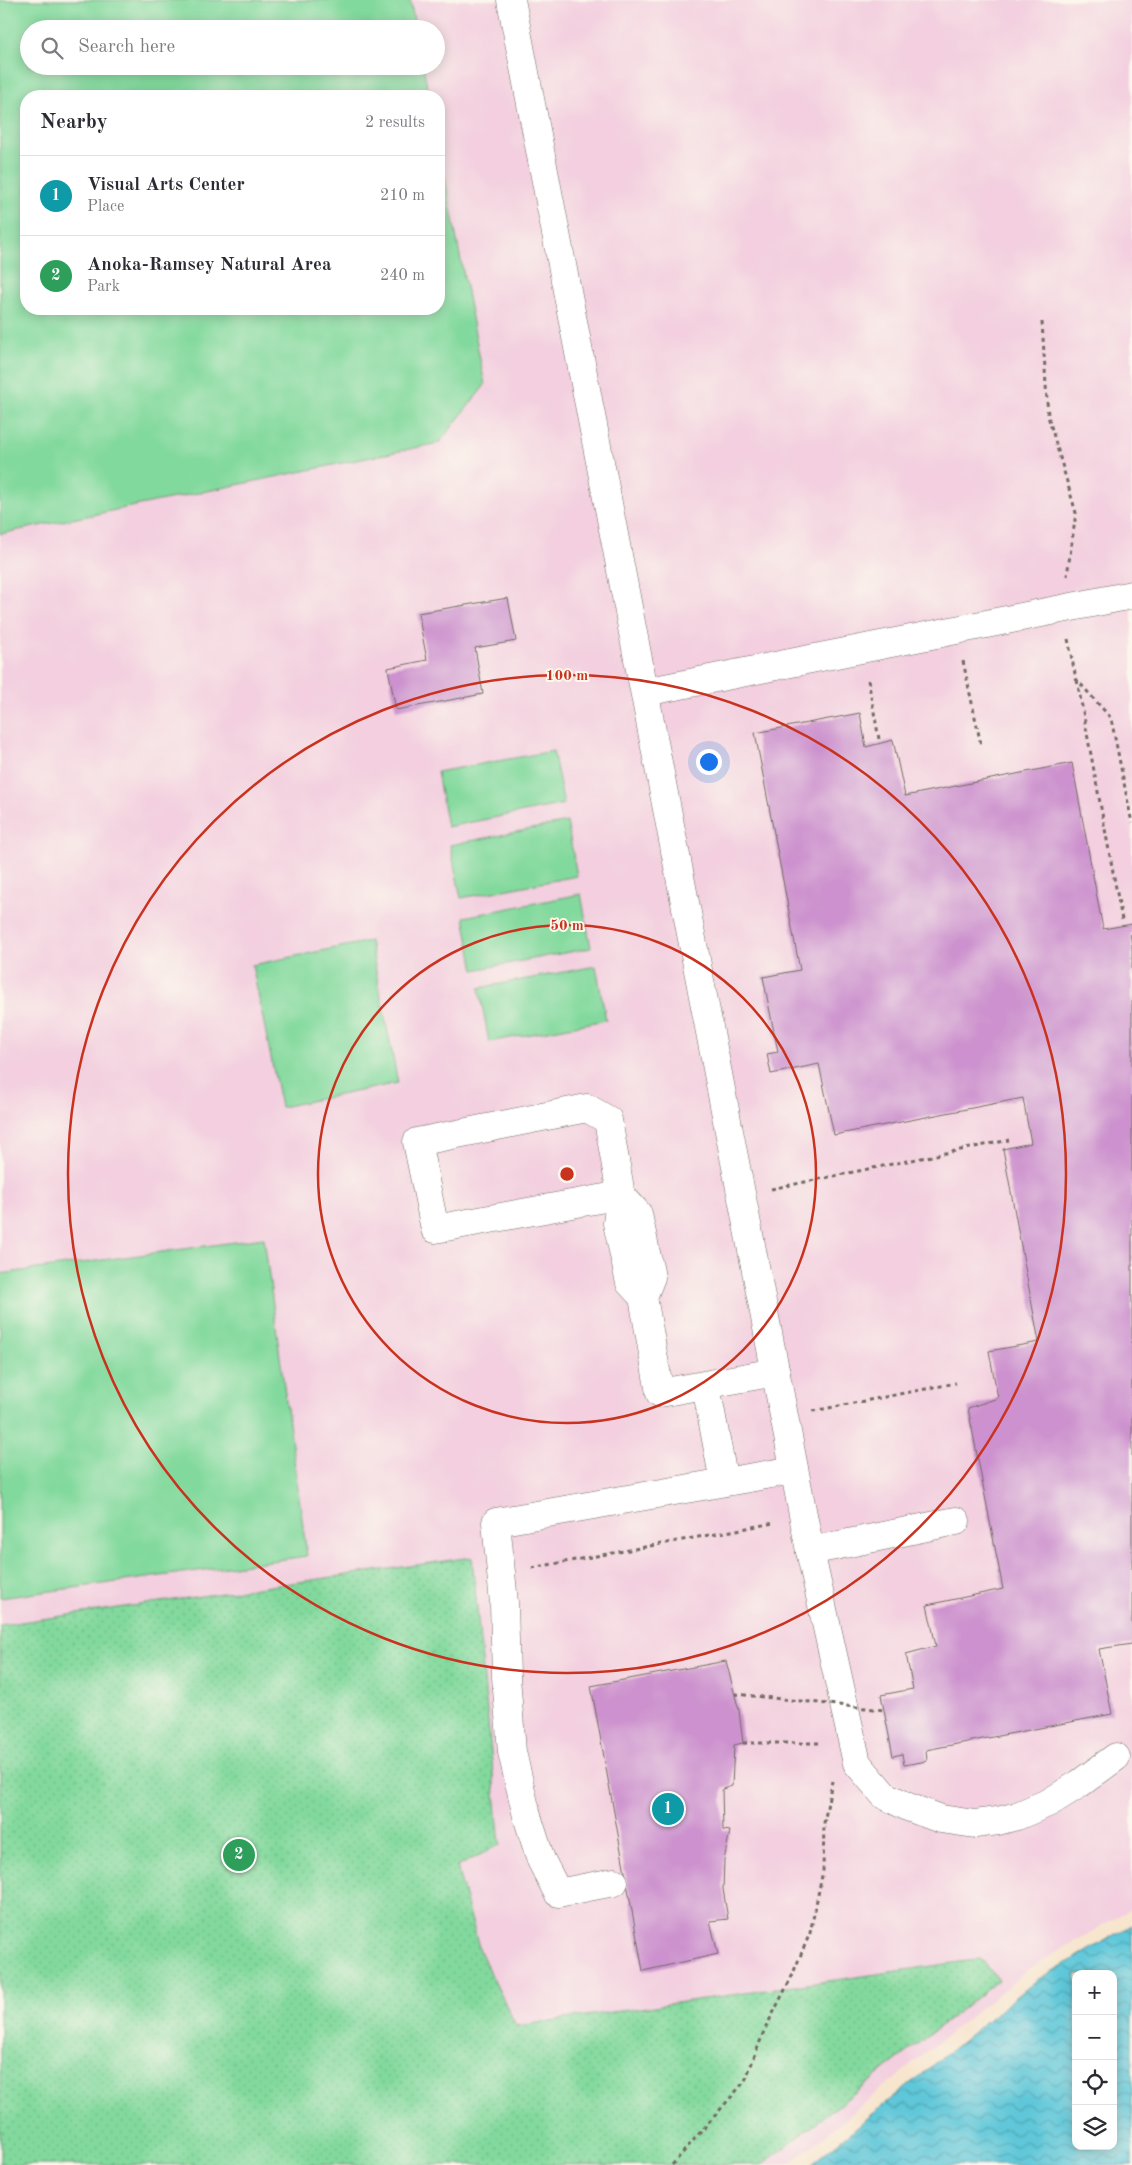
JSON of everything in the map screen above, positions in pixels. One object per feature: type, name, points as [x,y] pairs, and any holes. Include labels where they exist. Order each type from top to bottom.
[{"type":"street","points":[[512,0],[803,1518],[857,1758],[861,1769],[884,1795],[908,1807],[941,1819],[975,1824],[998,1821],[1036,1809],[1079,1784],[1116,1757]]},
{"type":"street","points":[[645,692],[1065,620],[1132,595]]},
{"type":"street","points":[[621,1195],[435,1229],[417,1142],[587,1108],[608,1120],[621,1195],[617,1223],[618,1231],[630,1284],[643,1297],[660,1393],[776,1372]]},
{"type":"street","points":[[706,1386],[724,1482]]},
{"type":"street","points":[[614,1882],[558,1893],[540,1860],[527,1816],[512,1752],[506,1676],[502,1574],[496,1522],[794,1470]]},
{"type":"street","points":[[810,1551],[956,1521]]},
{"type":"path","points":[[1042,322],[1048,416],[1076,513],[1065,620],[1122,920]]},
{"type":"path","points":[[961,653],[981,745]]},
{"type":"path","points":[[866,672],[879,739]]},
{"type":"path","points":[[1076,679],[1111,718],[1132,823]]},
{"type":"path","points":[[766,1190],[1009,1140]]},
{"type":"path","points":[[808,1412],[956,1382]]},
{"type":"path","points":[[502,1574],[803,1518]]},
{"type":"path","points":[[735,1694],[884,1710]]},
{"type":"path","points":[[743,1743],[825,1742]]},
{"type":"path","points":[[672,2165],[746,2081],[764,2031],[791,1978],[810,1933],[822,1870],[824,1823],[835,1768],[857,1758]]},
{"type":"shaded area","points":[[0,0],[1132,0],[1132,1908],[1030,1968],[788,2165],[0,2165]]},
{"type":"green space","points":[[0,0],[410,0],[414,20],[20,20],[20,75],[425,75],[428,90],[20,90],[20,315],[445,315],[445,178],[485,385],[439,443],[0,534]]},
{"type":"green space","points":[[553,751],[564,804],[447,827],[437,772]]},
{"type":"green space","points":[[567,822],[577,876],[461,898],[450,845]]},
{"type":"green space","points":[[581,894],[591,948],[474,970],[464,917]]},
{"type":"green space","points":[[370,941],[398,1083],[281,1107],[252,965]]},
{"type":"green space","points":[[596,966],[606,1020],[489,1042],[479,988]]},
{"type":"green space","points":[[264,1238],[307,1556],[0,1598],[0,1274]]},
{"type":"green space","points":[[472,1557],[500,1844],[457,1867],[480,1951],[516,2026],[981,1959],[999,1980],[762,2165],[0,2165],[0,1625]]},
{"type":"water","points":[[1132,1925],[1132,2165],[810,2165],[1037,1980]]},
{"type":"building","points":[[508,598],[516,641],[475,648],[483,694],[396,710],[388,668],[427,660],[418,613]]},
{"type":"building","points":[[860,713],[866,747],[893,740],[905,796],[1072,763],[1103,929],[1132,924],[1132,934],[1130,934],[1132,945],[1132,1644],[1099,1649],[1112,1714],[926,1750],[927,1761],[904,1765],[902,1754],[893,1756],[881,1695],[913,1689],[906,1654],[936,1646],[927,1605],[1003,1589],[968,1408],[998,1398],[989,1351],[1039,1342],[1003,1149],[1031,1143],[1023,1098],[834,1135],[819,1064],[771,1074],[767,1054],[778,1052],[763,977],[800,970],[755,733]]},
{"type":"building","points":[[726,1661],[739,1711],[743,1743],[734,1745],[732,1786],[722,1789],[723,1830],[730,1831],[724,1860],[723,1889],[728,1919],[710,1921],[718,1954],[643,1971],[591,1686]]},
{"type":"place","name":"Visual Arts Center","points":[[668,1809]]},
{"type":"place","name":"Anoka-Ramsey Natural Area","points":[[239,1855]]}]
